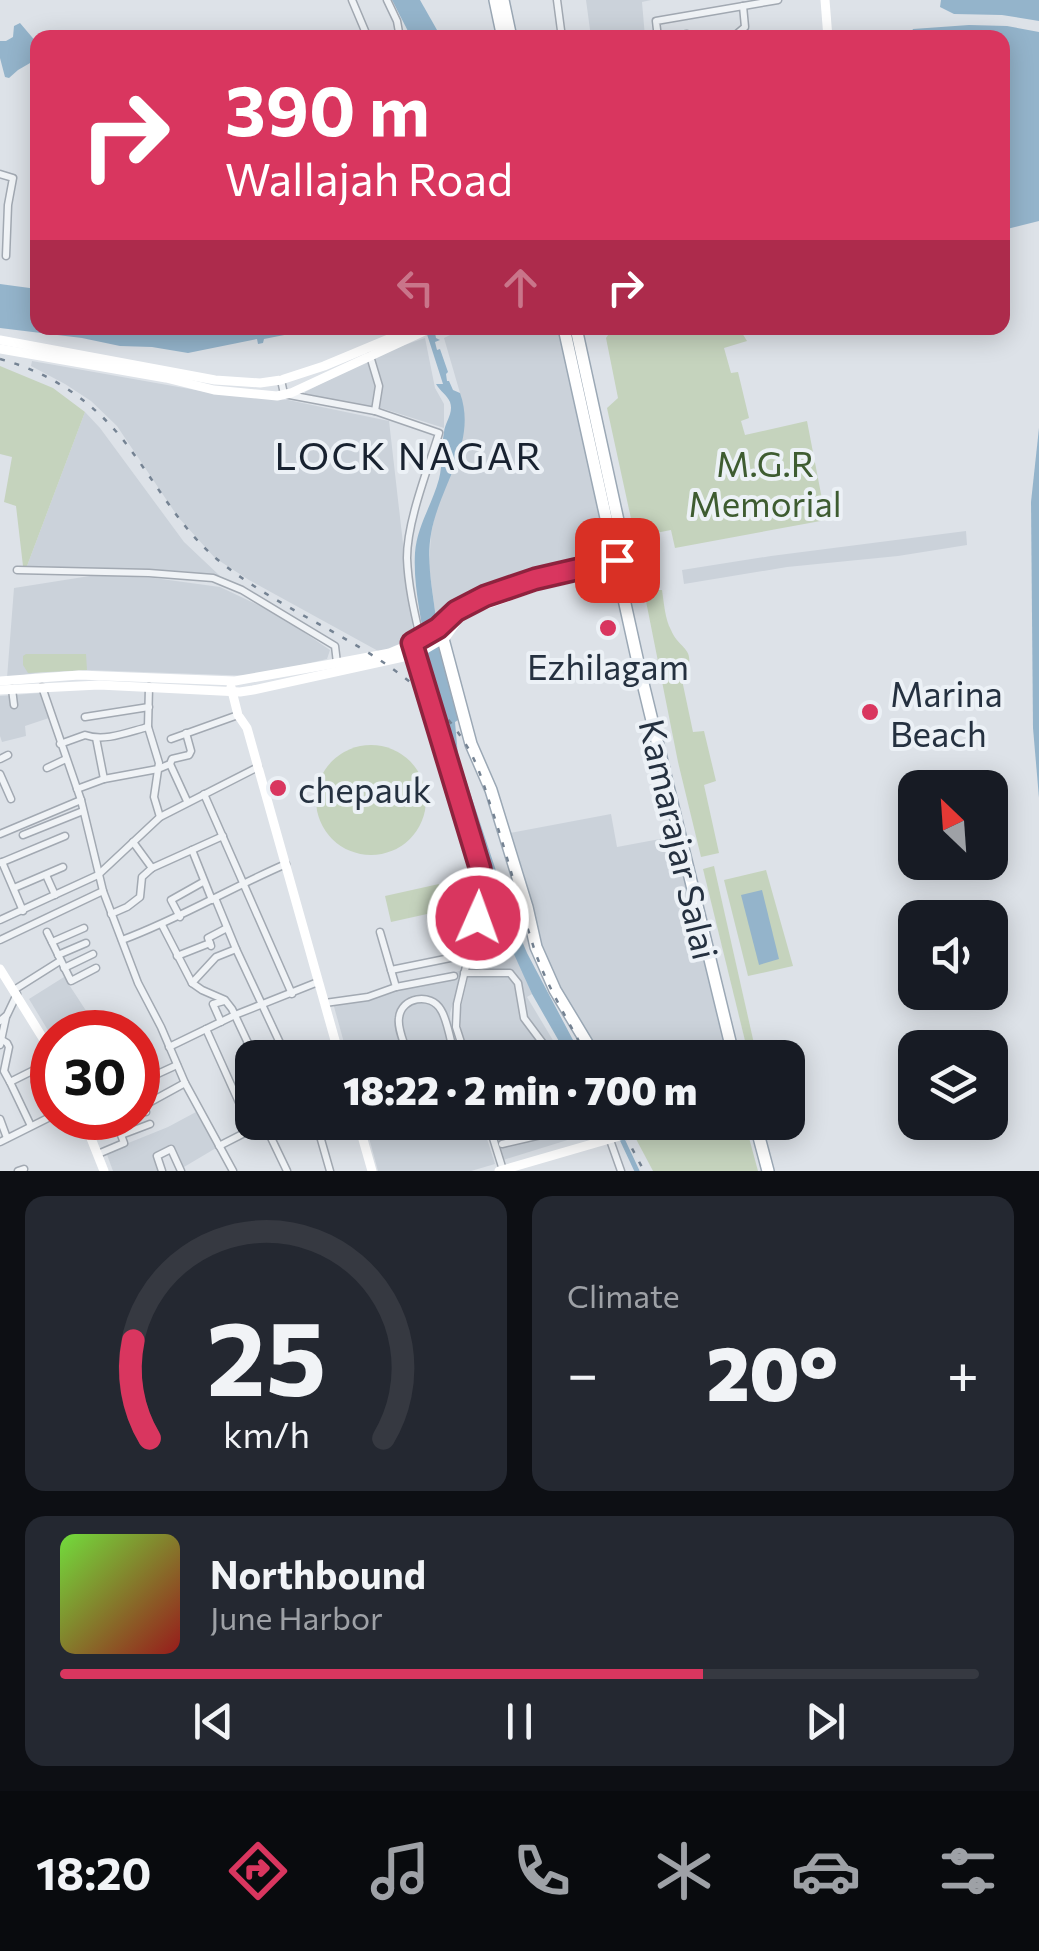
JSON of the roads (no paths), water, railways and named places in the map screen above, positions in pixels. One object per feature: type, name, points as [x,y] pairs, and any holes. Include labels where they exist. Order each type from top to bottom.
[{"type":"main road","points":[[495,0],[501,30]]},
{"type":"main road","points":[[504,0],[510,30]]},
{"type":"main road","name":"Kamarajar Salai","points":[[566,335],[620,564],[630,591],[657,728],[732,1040]]},
{"type":"main road","name":"Kamarajar Salai","points":[[577,335],[620,564]]},
{"type":"main road","points":[[441,636],[471,744],[491,790],[527,906],[536,948],[555,990],[585,1040]]},
{"type":"main road","points":[[757,1140],[765,1171]]},
{"type":"street","points":[[352,0],[365,30]]},
{"type":"street","points":[[387,0],[399,30]]},
{"type":"street","points":[[557,0],[561,30]]},
{"type":"street","points":[[659,30],[656,21],[778,0]]},
{"type":"street","points":[[825,0],[827,30]]},
{"type":"street","points":[[739,30],[746,23],[742,6]]},
{"type":"street","points":[[684,16],[687,30]]},
{"type":"street","points":[[0,174],[14,178],[8,206],[6,256]]},
{"type":"street","points":[[0,348],[215,380],[260,383],[324,366],[404,335]]},
{"type":"street","points":[[0,340],[214,390],[277,396],[370,356],[408,335]]},
{"type":"street","points":[[370,356],[379,386],[374,411]]},
{"type":"street","points":[[280,380],[284,394]]},
{"type":"street","points":[[284,394],[374,411],[439,433],[408,545],[416,640],[484,891],[457,1004],[456,1027],[460,1040]]},
{"type":"street","points":[[0,690],[236,688],[421,652],[462,614],[541,585],[620,564]]},
{"type":"street","points":[[17,570],[213,578],[242,590],[335,646],[338,668]]},
{"type":"street","points":[[338,668],[416,640],[441,636]]},
{"type":"street","points":[[0,680],[78,675],[236,688]]},
{"type":"street","points":[[42,687],[81,800],[103,891],[138,983],[185,1083],[233,1171]]},
{"type":"street","points":[[149,687],[148,726],[159,762],[154,796],[160,817]]},
{"type":"street","points":[[236,688],[238,715],[247,728]]},
{"type":"street","points":[[236,688],[335,1040]]},
{"type":"street","points":[[12,689],[14,706]]},
{"type":"street","points":[[85,718],[149,706]]},
{"type":"street","points":[[171,738],[238,715]]},
{"type":"street","points":[[60,744],[86,735],[96,738],[148,726]]},
{"type":"street","points":[[186,733],[191,753],[171,759],[170,764],[187,801]]},
{"type":"street","points":[[96,738],[104,779]]},
{"type":"street","points":[[47,768],[66,760]]},
{"type":"street","points":[[77,789],[170,764]]},
{"type":"street","points":[[0,920],[98,875],[160,817],[258,767]]},
{"type":"street","points":[[0,774],[10,799]]},
{"type":"street","points":[[204,793],[292,994]]},
{"type":"street","points":[[0,834],[81,800]]},
{"type":"street","points":[[23,835],[82,811]]},
{"type":"street","points":[[22,911],[1,863],[65,836]]},
{"type":"street","points":[[111,914],[140,897],[142,877],[152,868],[222,836]]},
{"type":"street","points":[[132,842],[152,868]]},
{"type":"street","points":[[192,850],[203,882],[278,1040]]},
{"type":"street","points":[[122,940],[180,917],[286,864]]},
{"type":"street","points":[[14,888],[63,868]]},
{"type":"street","points":[[46,875],[55,895]]},
{"type":"street","points":[[180,917],[171,900],[203,882]]},
{"type":"street","points":[[0,940],[103,891]]},
{"type":"street","points":[[162,925],[192,983],[225,1000],[247,1040]]},
{"type":"street","points":[[52,942],[84,928]]},
{"type":"street","points":[[177,956],[211,945],[208,938],[227,928]]},
{"type":"street","points":[[47,932],[71,981],[96,968]]},
{"type":"street","points":[[380,932],[396,987]]},
{"type":"street","points":[[30,1124],[4,1071],[9,1047],[8,1042],[1,1043],[3,1018],[15,992],[86,943]]},
{"type":"street","points":[[392,970],[455,957],[463,954],[464,943]]},
{"type":"street","points":[[192,983],[216,957],[236,948]]},
{"type":"street","points":[[61,961],[93,954]]},
{"type":"street","points":[[0,969],[30,1017]]},
{"type":"street","points":[[464,972],[510,973],[518,982],[524,1018],[540,1040]]},
{"type":"street","points":[[325,1003],[454,976]]},
{"type":"street","points":[[169,1047],[235,1015],[319,982]]},
{"type":"street","points":[[403,1040],[399,1013],[417,998],[441,1009],[450,1040]]},
{"type":"street","points":[[221,1022],[213,1004],[225,1000]]},
{"type":"street","points":[[206,1029],[235,1093]]},
{"type":"street","points":[[160,1073],[177,1065]]},
{"type":"street","points":[[10,1082],[30,1072]]},
{"type":"street","points":[[160,1099],[185,1083]]},
{"type":"street","points":[[0,1119],[4,1140],[30,1127]]},
{"type":"street","points":[[219,1146],[235,1137]]},
{"type":"street","points":[[93,1140],[104,1171]]},
{"type":"street","points":[[98,1154],[124,1144],[123,1140]]},
{"type":"street","points":[[273,1140],[287,1171]]},
{"type":"street","points":[[321,1140],[330,1171]]},
{"type":"street","points":[[363,1140],[372,1171]]},
{"type":"street","points":[[497,1140],[504,1170],[525,1167],[607,1140]]},
{"type":"street","points":[[499,1145],[512,1140]]},
{"type":"street","points":[[499,1145],[522,1140]]},
{"type":"street","points":[[613,1140],[621,1171]]},
{"type":"street","points":[[162,1171],[157,1156],[171,1149],[181,1171]]},
{"type":"water","points":[[392,0],[420,0],[437,30],[407,30]]},
{"type":"water","points":[[941,0],[1039,0],[1039,21],[954,14],[940,7]]},
{"type":"water","points":[[20,23],[30,35],[30,63],[9,78],[5,77],[0,58],[0,41],[13,37],[14,26]]},
{"type":"water","points":[[969,25],[1039,32],[1039,221],[1010,228],[1010,30],[913,29]]},
{"type":"water","points":[[0,284],[30,288],[30,332],[0,328]]},
{"type":"water","points":[[57,335],[284,335],[258,344],[257,339],[188,353]]},
{"type":"water","points":[[427,335],[440,340],[435,342],[448,372],[447,381],[460,393],[464,411],[461,447],[435,516],[429,555],[435,635],[461,718],[455,722],[458,756],[509,910],[573,1040],[558,1040],[532,994],[491,897],[427,668],[415,553],[439,479],[451,406],[436,384],[443,384]]},
{"type":"water","points":[[1039,428],[1039,798],[1033,728],[1031,502]]},
{"type":"water","points":[[762,890],[779,959],[759,965],[741,895]]},
{"type":"waterway","points":[[622,1140],[637,1171]]},
{"type":"railway","points":[[0,359],[58,383],[91,407],[120,436],[185,526],[223,564],[388,665],[445,716],[478,768],[537,957],[578,1040]]},
{"type":"railway","points":[[628,1140],[644,1171]]},
{"type":"place","name":"Ezhilagam","points":[[608,628]]},
{"type":"place","name":"Marina Beach","points":[[870,712]]},
{"type":"place","name":"chepauk","points":[[278,788]]},
{"type":"district","name":"LOCK NAGAR","points":[[409,454]]},
{"type":"park label","name":"M.G.R Memorial","points":[[765,482]]}]
